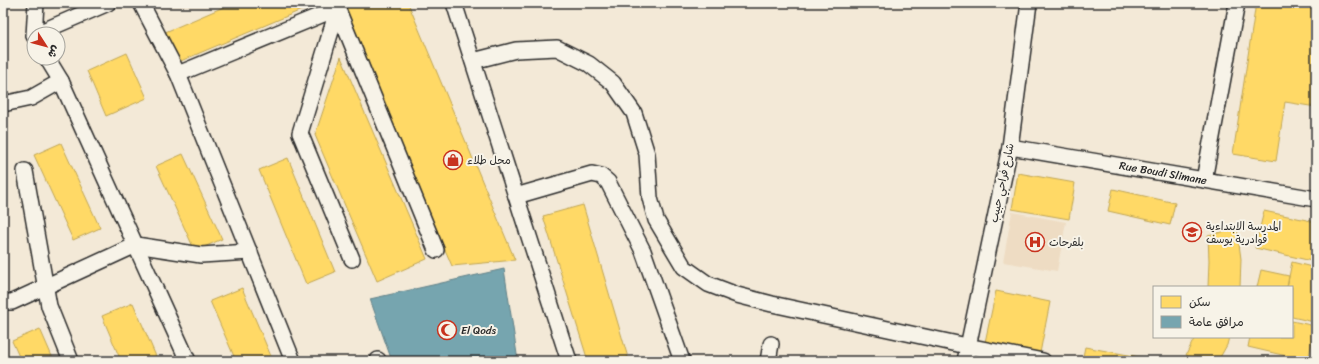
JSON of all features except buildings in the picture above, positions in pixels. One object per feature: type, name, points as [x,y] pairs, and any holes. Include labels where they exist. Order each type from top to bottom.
[{"type":"street","points":[[35,26],[36,3]]},
{"type":"street","points":[[55,26],[108,3]]},
{"type":"street","points":[[141,3],[178,74],[293,361]]},
{"type":"street","points":[[454,3],[570,361]]},
{"type":"street","name":"شارع فراحي حبيب","points":[[965,361],[1010,147],[1029,3]]},
{"type":"street","points":[[1204,180],[1236,3]]},
{"type":"street","points":[[178,74],[337,6]]},
{"type":"street","points":[[337,6],[436,250]]},
{"type":"street","points":[[337,6],[300,132],[352,259]]},
{"type":"street","points":[[473,61],[516,50],[557,48],[589,64],[613,83],[634,113],[647,154],[650,198],[656,220],[684,266],[708,284],[737,295],[772,304],[1043,361]]},
{"type":"street","points":[[52,66],[61,81],[188,361]]},
{"type":"street","points":[[3,104],[31,98],[61,81]]},
{"type":"street","name":"Rue Boudi Slimane","points":[[1010,147],[1316,199]]},
{"type":"street","points":[[25,171],[49,306],[71,361]]},
{"type":"street","points":[[516,196],[592,174],[601,176],[608,182],[643,250],[682,361]]},
{"type":"street","points":[[3,302],[12,302],[136,246],[201,255],[250,252]]},
{"type":"street","points":[[768,361],[771,344]]},
{"type":"shaded area","name":"بلفرحات","points":[[1012,212],[1066,222],[1057,271],[1003,262]]},
{"type":"place","name":"محل طلاء","points":[[453,160]]},
{"type":"place","name":"المدرسة الابتداءية قوادرية يوسف","points":[[1192,232]]},
{"type":"place","name":"بلفرحات","points":[[1035,242]]},
{"type":"place","name":"El Qods","points":[[447,330]]}]
